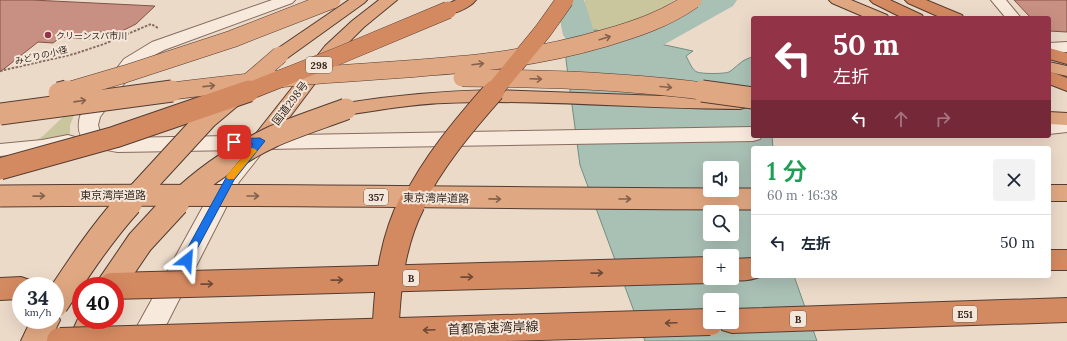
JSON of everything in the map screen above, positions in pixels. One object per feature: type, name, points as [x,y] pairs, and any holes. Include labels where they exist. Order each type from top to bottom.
[{"type":"highway","points":[[0,108],[70,90],[180,57],[285,20],[332,0]]},
{"type":"highway","points":[[64,290],[111,222],[207,118],[280,55],[359,0]]},
{"type":"highway","name":"国道298号","points":[[260,141],[331,50],[358,24],[389,0]]},
{"type":"highway","points":[[0,169],[92,143],[213,104],[364,46],[468,0]]},
{"type":"highway","points":[[385,341],[387,294],[393,254],[401,229],[412,203],[439,159],[534,43],[565,0]]},
{"type":"highway","points":[[0,114],[132,94],[259,81],[472,65],[539,55],[592,42],[643,26],[670,14],[693,0]]},
{"type":"highway","points":[[837,0],[868,16]]},
{"type":"highway","points":[[837,0],[876,16]]},
{"type":"highway","points":[[878,0],[912,16]]},
{"type":"highway","points":[[913,0],[951,16]]},
{"type":"highway","points":[[1051,54],[1067,59]]},
{"type":"highway","points":[[1051,67],[1067,71]]},
{"type":"highway","points":[[259,81],[371,78],[532,78],[634,84],[751,98]]},
{"type":"highway","points":[[1051,79],[1067,84]]},
{"type":"highway","points":[[116,277],[145,235],[166,212],[199,183],[262,142],[285,131],[346,109],[409,99],[473,96],[751,103]]},
{"type":"highway","points":[[1051,118],[1067,119]]},
{"type":"highway","points":[[1051,193],[1067,193]]},
{"type":"highway","name":"東京湾岸道路","points":[[0,196],[100,195],[540,199],[751,198]]},
{"type":"highway","points":[[1051,260],[1067,260]]},
{"type":"highway","points":[[739,270],[751,269]]},
{"type":"highway","name":"B","points":[[124,286],[703,270]]},
{"type":"highway","points":[[0,289],[12,288]]},
{"type":"highway","name":"E51","points":[[864,317],[1067,310]]},
{"type":"highway","name":"B","points":[[739,321],[864,317]]},
{"type":"highway","name":"首都高速湾岸線","points":[[60,341],[703,322]]},
{"type":"highway","points":[[35,341],[41,329]]},
{"type":"highway","points":[[82,341],[87,329]]},
{"type":"street","points":[[287,0],[158,46],[141,55],[130,63],[90,116],[88,125],[90,135],[100,142],[118,145],[260,141],[751,134]]},
{"type":"street","points":[[998,0],[1012,16]]},
{"type":"street","points":[[1051,48],[1067,47]]},
{"type":"street","points":[[1051,127],[1067,126]]},
{"type":"street","points":[[0,150],[42,146],[90,135]]},
{"type":"street","points":[[143,341],[230,178],[260,141]]},
{"type":"path","name":"みどりの小径","points":[[0,71],[74,54],[104,44],[151,24]]},
{"type":"shaded area","points":[[585,0],[675,0],[646,16],[614,27],[592,32],[584,11]]},
{"type":"shaded area","points":[[595,30],[693,51],[686,56],[697,72],[703,73],[726,73],[743,61],[751,58],[751,138],[772,138],[773,146],[751,146],[751,278],[795,278],[817,341],[645,341],[580,165],[566,60],[568,38]]},
{"type":"shaded area","points":[[75,113],[70,125],[70,133],[66,137],[33,143],[44,135],[65,115]]},
{"type":"building","name":"クリーンスパ市川","points":[[0,0],[32,0],[155,6],[136,24],[118,33],[100,32],[92,39],[61,37],[53,43],[38,42],[0,72]]},
{"type":"building","points":[[1014,0],[1067,0],[1067,32],[1051,31],[1051,16],[1029,16]]},
{"type":"waterway","points":[[570,0],[579,35]]},
{"type":"waterway","points":[[647,41],[723,0]]},
{"type":"slow traffic","points":[[231,177],[252,151]]},
{"type":"place","name":"クリーンスパ市川","points":[[48,35]]},
{"type":"route","points":[[187,260],[230,178],[260,141],[234,142]]}]
